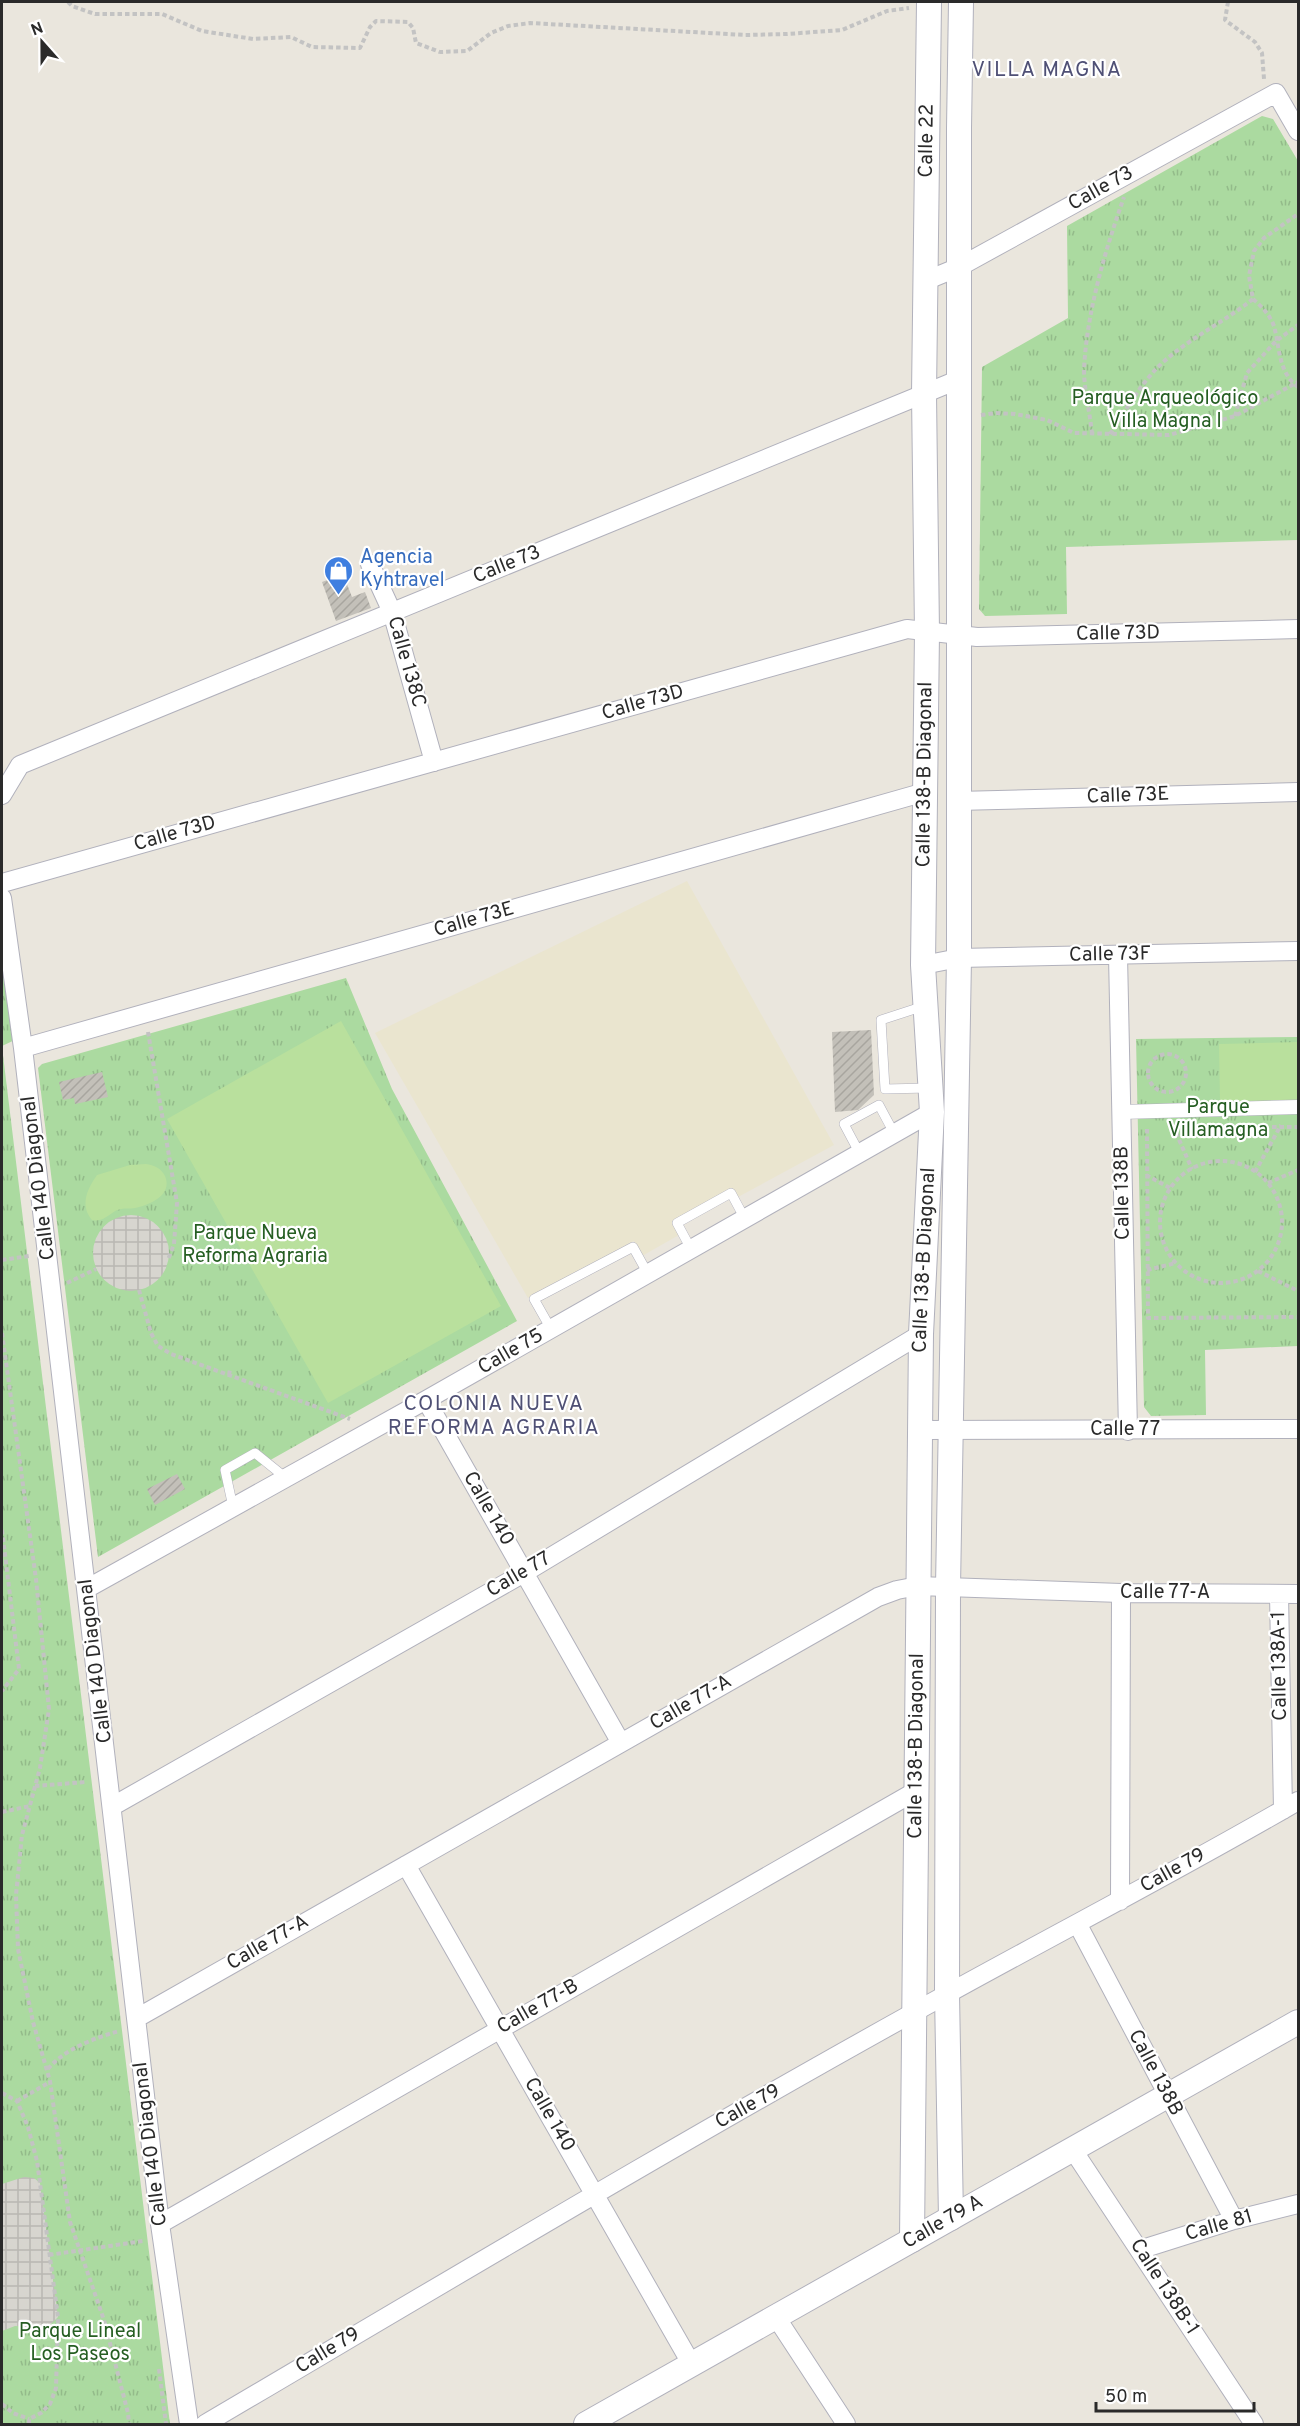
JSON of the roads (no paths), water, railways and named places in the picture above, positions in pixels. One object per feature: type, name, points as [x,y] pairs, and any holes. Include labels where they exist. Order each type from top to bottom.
[{"type":"street","name":"Calle 22","points":[[959,267],[962,2]]},
{"type":"street","name":"Calle 22","points":[[923,4],[925,281]]},
{"type":"street","name":"Calle 73","points":[[925,281],[959,267],[1271,96],[1299,131]]},
{"type":"street","name":"Calle 138-B Diagonal","points":[[951,2218],[947,1994],[948,1587],[958,958],[959,267]]},
{"type":"street","name":"Calle 138-B Diagonal","points":[[912,2240],[921,1334],[932,1112],[923,964],[927,632],[925,281]]},
{"type":"street","name":"Calle 73","points":[[2,795],[20,765],[960,379]]},
{"type":"street","name":"Calle 138C","points":[[370,564],[392,612],[434,762]]},
{"type":"street","name":"Calle 73D","points":[[2,883],[907,630],[977,637],[1299,629]]},
{"type":"street","name":"Calle 73E","points":[[23,1048],[925,792]]},
{"type":"street","name":"Calle 73E","points":[[957,801],[1299,792]]},
{"type":"street","name":"Calle 140 Diagonal","points":[[2,898],[23,1048],[88,1588],[160,2224],[189,2424]]},
{"type":"street","name":"Calle 73F","points":[[923,964],[958,958],[1299,951]]},
{"type":"street","name":"Calle 138B","points":[[1118,955],[1128,1431]]},
{"type":"street","points":[[1121,1112],[1295,1107]]},
{"type":"street","name":"Calle 75","points":[[88,1588],[426,1400],[932,1112]]},
{"type":"street","name":"Calle 77","points":[[113,1806],[524,1573],[921,1334]]},
{"type":"street","name":"Calle 140","points":[[426,1400],[621,1743]]},
{"type":"street","name":"Calle 77","points":[[920,1430],[1299,1429]]},
{"type":"street","name":"Calle 77-A","points":[[137,2018],[878,1597],[897,1590],[918,1586],[1121,1593],[1299,1594]]},
{"type":"street","points":[[1120,1900],[1121,1593]]},
{"type":"street","name":"Calle 138A-1","points":[[1279,1594],[1291,1806]]},
{"type":"street","name":"Calle 77-B","points":[[160,2224],[916,1791]]},
{"type":"street","name":"Calle 79","points":[[205,2424],[595,2194],[947,1994],[1078,1925],[1291,1806]]},
{"type":"street","name":"Calle 140","points":[[406,1865],[692,2365]]},
{"type":"street","name":"Calle 138B","points":[[1078,1925],[1234,2220]]},
{"type":"street","name":"Calle 79 A","points":[[586,2424],[1299,2022]]},
{"type":"street","name":"Calle 138B-1","points":[[1073,2150],[1254,2424]]},
{"type":"street","name":"Calle 81","points":[[1139,2250],[1234,2220],[1299,2204]]},
{"type":"street","points":[[776,2317],[846,2424]]},
{"type":"lane","points":[[926,1006],[882,1020],[885,1089],[931,1088]]},
{"type":"lane","points":[[860,1154],[844,1124],[879,1105],[894,1134]]},
{"type":"lane","points":[[691,1249],[676,1223],[731,1193],[745,1219]]},
{"type":"lane","points":[[551,1329],[534,1299],[633,1246],[648,1274]]},
{"type":"lane","points":[[233,1508],[225,1470],[255,1453],[286,1478]]},
{"type":"place","name":"Agencia Kyhtravel","points":[[339,596]]},
{"type":"district","name":"VILLA MAGNA","points":[[1047,70]]},
{"type":"district","name":"COLONIA NUEVA REFORMA AGRARIA","points":[[494,1416]]},
{"type":"park label","name":"Parque Arqueológico Villa Magna I","points":[[1165,410]]},
{"type":"park label","name":"Parque Villamagna","points":[[1218,1120]]},
{"type":"park label","name":"Parque Nueva Reforma Agraria","points":[[255,1246]]},
{"type":"park label","name":"Parque Lineal Los Paseos","points":[[80,2344]]}]
